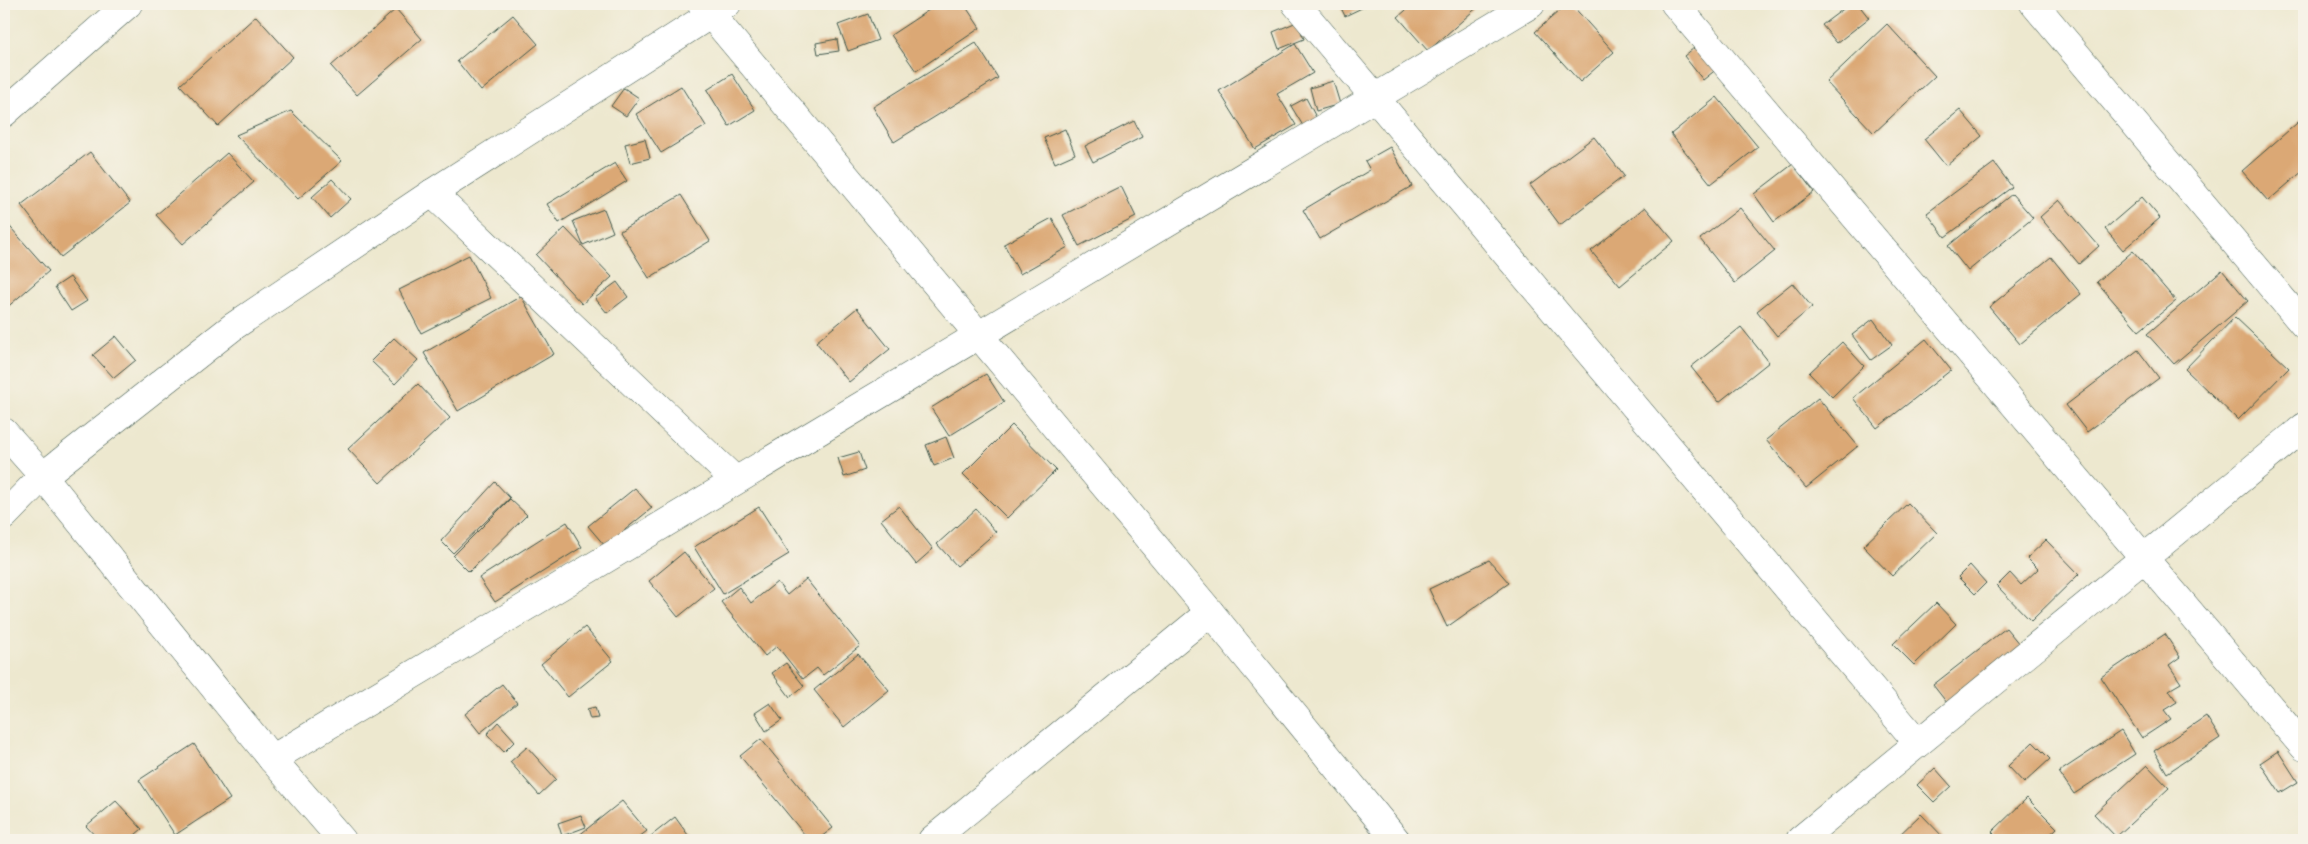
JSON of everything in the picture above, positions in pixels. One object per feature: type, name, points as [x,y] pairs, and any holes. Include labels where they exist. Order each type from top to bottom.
[{"type":"street","points":[[4,113],[128,4]]},
{"type":"street","points":[[1296,4],[1918,743]]},
{"type":"street","points":[[272,759],[1374,96],[1531,4]]},
{"type":"street","points":[[1675,4],[2304,747]]},
{"type":"street","points":[[2034,4],[2304,325]]},
{"type":"street","points":[[4,516],[43,476],[234,326],[713,7],[976,335],[1210,612],[1396,840]]},
{"type":"street","points":[[432,193],[735,480]]},
{"type":"street","points":[[1800,840],[2304,426]]},
{"type":"street","points":[[4,432],[43,476],[272,759],[342,840]]},
{"type":"street","points":[[932,840],[1210,612]]},
{"type":"building","points":[[938,4],[964,4],[980,28],[916,71],[891,35]]},
{"type":"building","points":[[1339,4],[1370,4],[1345,16]]},
{"type":"building","points":[[1413,4],[1481,4],[1428,51],[1398,17]]},
{"type":"building","points":[[1567,4],[1571,4],[1614,52],[1580,82],[1535,32]]},
{"type":"building","points":[[1850,4],[1858,4],[1869,18],[1837,43],[1822,25]]},
{"type":"building","points":[[396,9],[422,39],[357,95],[331,66]]},
{"type":"building","points":[[868,14],[878,40],[848,51],[838,25]]},
{"type":"building","points":[[513,15],[538,44],[481,91],[457,61]]},
{"type":"building","points":[[256,16],[293,57],[218,126],[180,85]]},
{"type":"building","points":[[1297,22],[1304,39],[1279,49],[1273,32]]},
{"type":"building","points":[[1887,24],[1935,76],[1874,133],[1826,82]]},
{"type":"building","points":[[837,39],[839,51],[818,54],[816,43]]},
{"type":"building","points":[[976,43],[998,78],[894,142],[873,107]]},
{"type":"building","points":[[1295,44],[1313,73],[1277,94],[1296,125],[1255,149],[1219,91]]},
{"type":"building","points":[[1699,44],[1718,68],[1703,80],[1684,56]]},
{"type":"building","points":[[732,74],[755,110],[729,126],[707,90]]},
{"type":"building","points":[[1333,81],[1340,104],[1316,111],[1310,88]]},
{"type":"building","points":[[681,86],[706,126],[661,153],[636,114]]},
{"type":"building","points":[[624,88],[639,98],[626,116],[611,106]]},
{"type":"building","points":[[1717,97],[1758,147],[1711,184],[1671,134]]},
{"type":"building","points":[[1306,98],[1318,121],[1305,129],[1291,106]]},
{"type":"building","points":[[1960,110],[1982,136],[1946,166],[1924,139]]},
{"type":"building","points":[[291,111],[342,161],[298,199],[236,135]]},
{"type":"building","points":[[2304,117],[2304,170],[2268,201],[2242,171]]},
{"type":"building","points":[[1134,121],[1142,137],[1093,162],[1085,146]]},
{"type":"building","points":[[1065,129],[1075,154],[1055,163],[1044,138]]},
{"type":"building","points":[[1594,137],[1624,176],[1560,225],[1530,185]]},
{"type":"building","points":[[645,139],[650,158],[630,163],[625,144]]},
{"type":"building","points":[[1390,147],[1412,186],[1320,239],[1303,210],[1370,170],[1365,161]]},
{"type":"building","points":[[90,152],[130,203],[61,257],[21,205]]},
{"type":"building","points":[[227,153],[254,182],[183,244],[156,215]]},
{"type":"building","points":[[615,163],[627,181],[559,223],[547,204]]},
{"type":"building","points":[[1994,163],[2012,187],[1945,237],[1927,213]]},
{"type":"building","points":[[1793,164],[1814,192],[1774,222],[1754,194]]},
{"type":"building","points":[[332,179],[351,199],[330,218],[312,197]]},
{"type":"building","points":[[1121,186],[1136,217],[1079,246],[1063,215]]},
{"type":"building","points":[[2012,194],[2033,218],[1968,271],[1948,246]]},
{"type":"building","points":[[681,195],[710,241],[649,278],[620,231]]},
{"type":"building","points":[[2142,197],[2160,218],[2123,250],[2105,229]]},
{"type":"building","points":[[2059,200],[2099,246],[2079,264],[2040,217]]},
{"type":"building","points":[[1645,207],[1674,241],[1620,286],[1591,251]]},
{"type":"building","points":[[1740,208],[1775,251],[1735,283],[1700,239]]},
{"type":"building","points":[[604,209],[613,232],[583,245],[573,221]]},
{"type":"building","points":[[1052,218],[1068,247],[1020,274],[1004,244]]},
{"type":"building","points":[[4,220],[49,271],[4,310]]},
{"type":"building","points":[[565,228],[612,277],[582,304],[536,255]]},
{"type":"building","points":[[2133,251],[2176,301],[2139,331],[2097,282]]},
{"type":"building","points":[[469,255],[491,298],[421,333],[399,290]]},
{"type":"building","points":[[2051,257],[2081,294],[2020,344],[1989,307]]},
{"type":"building","points":[[2222,270],[2248,301],[2174,364],[2147,334]]},
{"type":"building","points":[[70,277],[87,301],[71,311],[55,287]]},
{"type":"building","points":[[617,282],[628,297],[607,313],[595,298]]},
{"type":"building","points":[[1792,283],[1812,307],[1777,336],[1757,311]]},
{"type":"building","points":[[521,296],[554,354],[458,411],[424,353]]},
{"type":"building","points":[[857,308],[890,349],[849,382],[816,342]]},
{"type":"building","points":[[2235,317],[2289,368],[2238,420],[2185,369]]},
{"type":"building","points":[[1873,319],[1892,345],[1871,360],[1852,335]]},
{"type":"building","points":[[1741,327],[1769,362],[1719,402],[1691,367]]},
{"type":"building","points":[[116,336],[136,360],[114,378],[93,355]]},
{"type":"building","points":[[394,338],[418,360],[395,384],[371,361]]},
{"type":"building","points":[[1926,339],[1951,370],[1877,428],[1853,398]]},
{"type":"building","points":[[1842,342],[1864,366],[1832,397],[1809,373]]},
{"type":"building","points":[[2138,350],[2159,378],[2087,432],[2066,405]]},
{"type":"building","points":[[986,374],[1004,402],[949,436],[931,408]]},
{"type":"building","points":[[418,384],[450,418],[380,483],[348,449]]},
{"type":"building","points":[[1818,398],[1858,446],[1806,488],[1766,440]]},
{"type":"building","points":[[1012,425],[1056,470],[1007,518],[963,474]]},
{"type":"building","points":[[946,437],[954,458],[934,466],[926,445]]},
{"type":"building","points":[[859,452],[865,470],[844,477],[838,458]]},
{"type":"building","points":[[495,482],[510,498],[453,553],[441,541]]},
{"type":"building","points":[[635,488],[652,508],[605,546],[588,526]]},
{"type":"building","points":[[510,499],[527,515],[469,572],[453,556]]},
{"type":"building","points":[[1908,503],[1937,533],[1892,576],[1863,546]]},
{"type":"building","points":[[899,506],[933,549],[916,564],[881,520]]},
{"type":"building","points":[[759,507],[789,554],[723,594],[694,547]]},
{"type":"building","points":[[976,509],[996,532],[957,566],[937,544]]},
{"type":"building","points":[[567,522],[582,547],[495,602],[479,578]]},
{"type":"building","points":[[2046,540],[2079,574],[2031,621],[1997,586],[2010,573],[2021,585],[2038,569],[2027,558]]},
{"type":"building","points":[[684,552],[714,588],[678,617],[649,581]]},
{"type":"building","points":[[1489,560],[1509,583],[1447,627],[1429,589]]},
{"type":"building","points":[[1970,565],[1986,583],[1975,594],[1958,577]]},
{"type":"building","points":[[806,579],[860,646],[823,675],[817,668],[803,679],[777,646],[765,656],[721,602],[739,587],[751,603],[777,582],[787,595]]},
{"type":"building","points":[[1936,603],[1956,624],[1914,665],[1893,644]]},
{"type":"building","points":[[585,627],[613,661],[568,697],[541,664]]},
{"type":"building","points":[[2006,628],[2024,650],[1951,708],[1933,685]]},
{"type":"building","points":[[2165,634],[2180,657],[2169,665],[2181,683],[2169,690],[2177,702],[2164,710],[2171,719],[2142,738],[2101,677]]},
{"type":"building","points":[[858,654],[889,690],[844,727],[814,690]]},
{"type":"building","points":[[786,663],[804,686],[790,697],[772,673]]},
{"type":"building","points":[[502,684],[517,703],[480,733],[465,714]]},
{"type":"building","points":[[770,703],[782,720],[766,731],[755,713]]},
{"type":"building","points":[[595,707],[598,718],[590,719],[587,709]]},
{"type":"building","points":[[2206,716],[2220,738],[2167,773],[2154,751]]},
{"type":"building","points":[[498,722],[515,741],[504,752],[487,734]]},
{"type":"building","points":[[2121,731],[2135,754],[2074,794],[2059,772]]},
{"type":"building","points":[[761,739],[833,828],[817,840],[809,840],[740,756]]},
{"type":"building","points":[[2033,742],[2050,759],[2024,783],[2008,766]]},
{"type":"building","points":[[194,744],[230,799],[175,835],[139,780]]},
{"type":"building","points":[[527,747],[556,779],[539,795],[510,762]]},
{"type":"building","points":[[2278,751],[2298,782],[2280,793],[2260,763]]},
{"type":"building","points":[[2147,765],[2169,788],[2116,837],[2094,814]]},
{"type":"building","points":[[1935,768],[1951,786],[1934,802],[1917,785]]},
{"type":"building","points":[[2027,798],[2057,828],[2044,840],[2000,840],[1992,832]]},
{"type":"building","points":[[116,801],[142,829],[129,840],[99,840],[86,826]]},
{"type":"building","points":[[622,801],[647,831],[635,840],[573,840]]},
{"type":"building","points":[[1921,814],[1946,840],[1894,840]]},
{"type":"building","points":[[581,815],[586,827],[562,836],[558,823]]},
{"type":"building","points":[[675,817],[688,835],[682,840],[646,840]]}]
